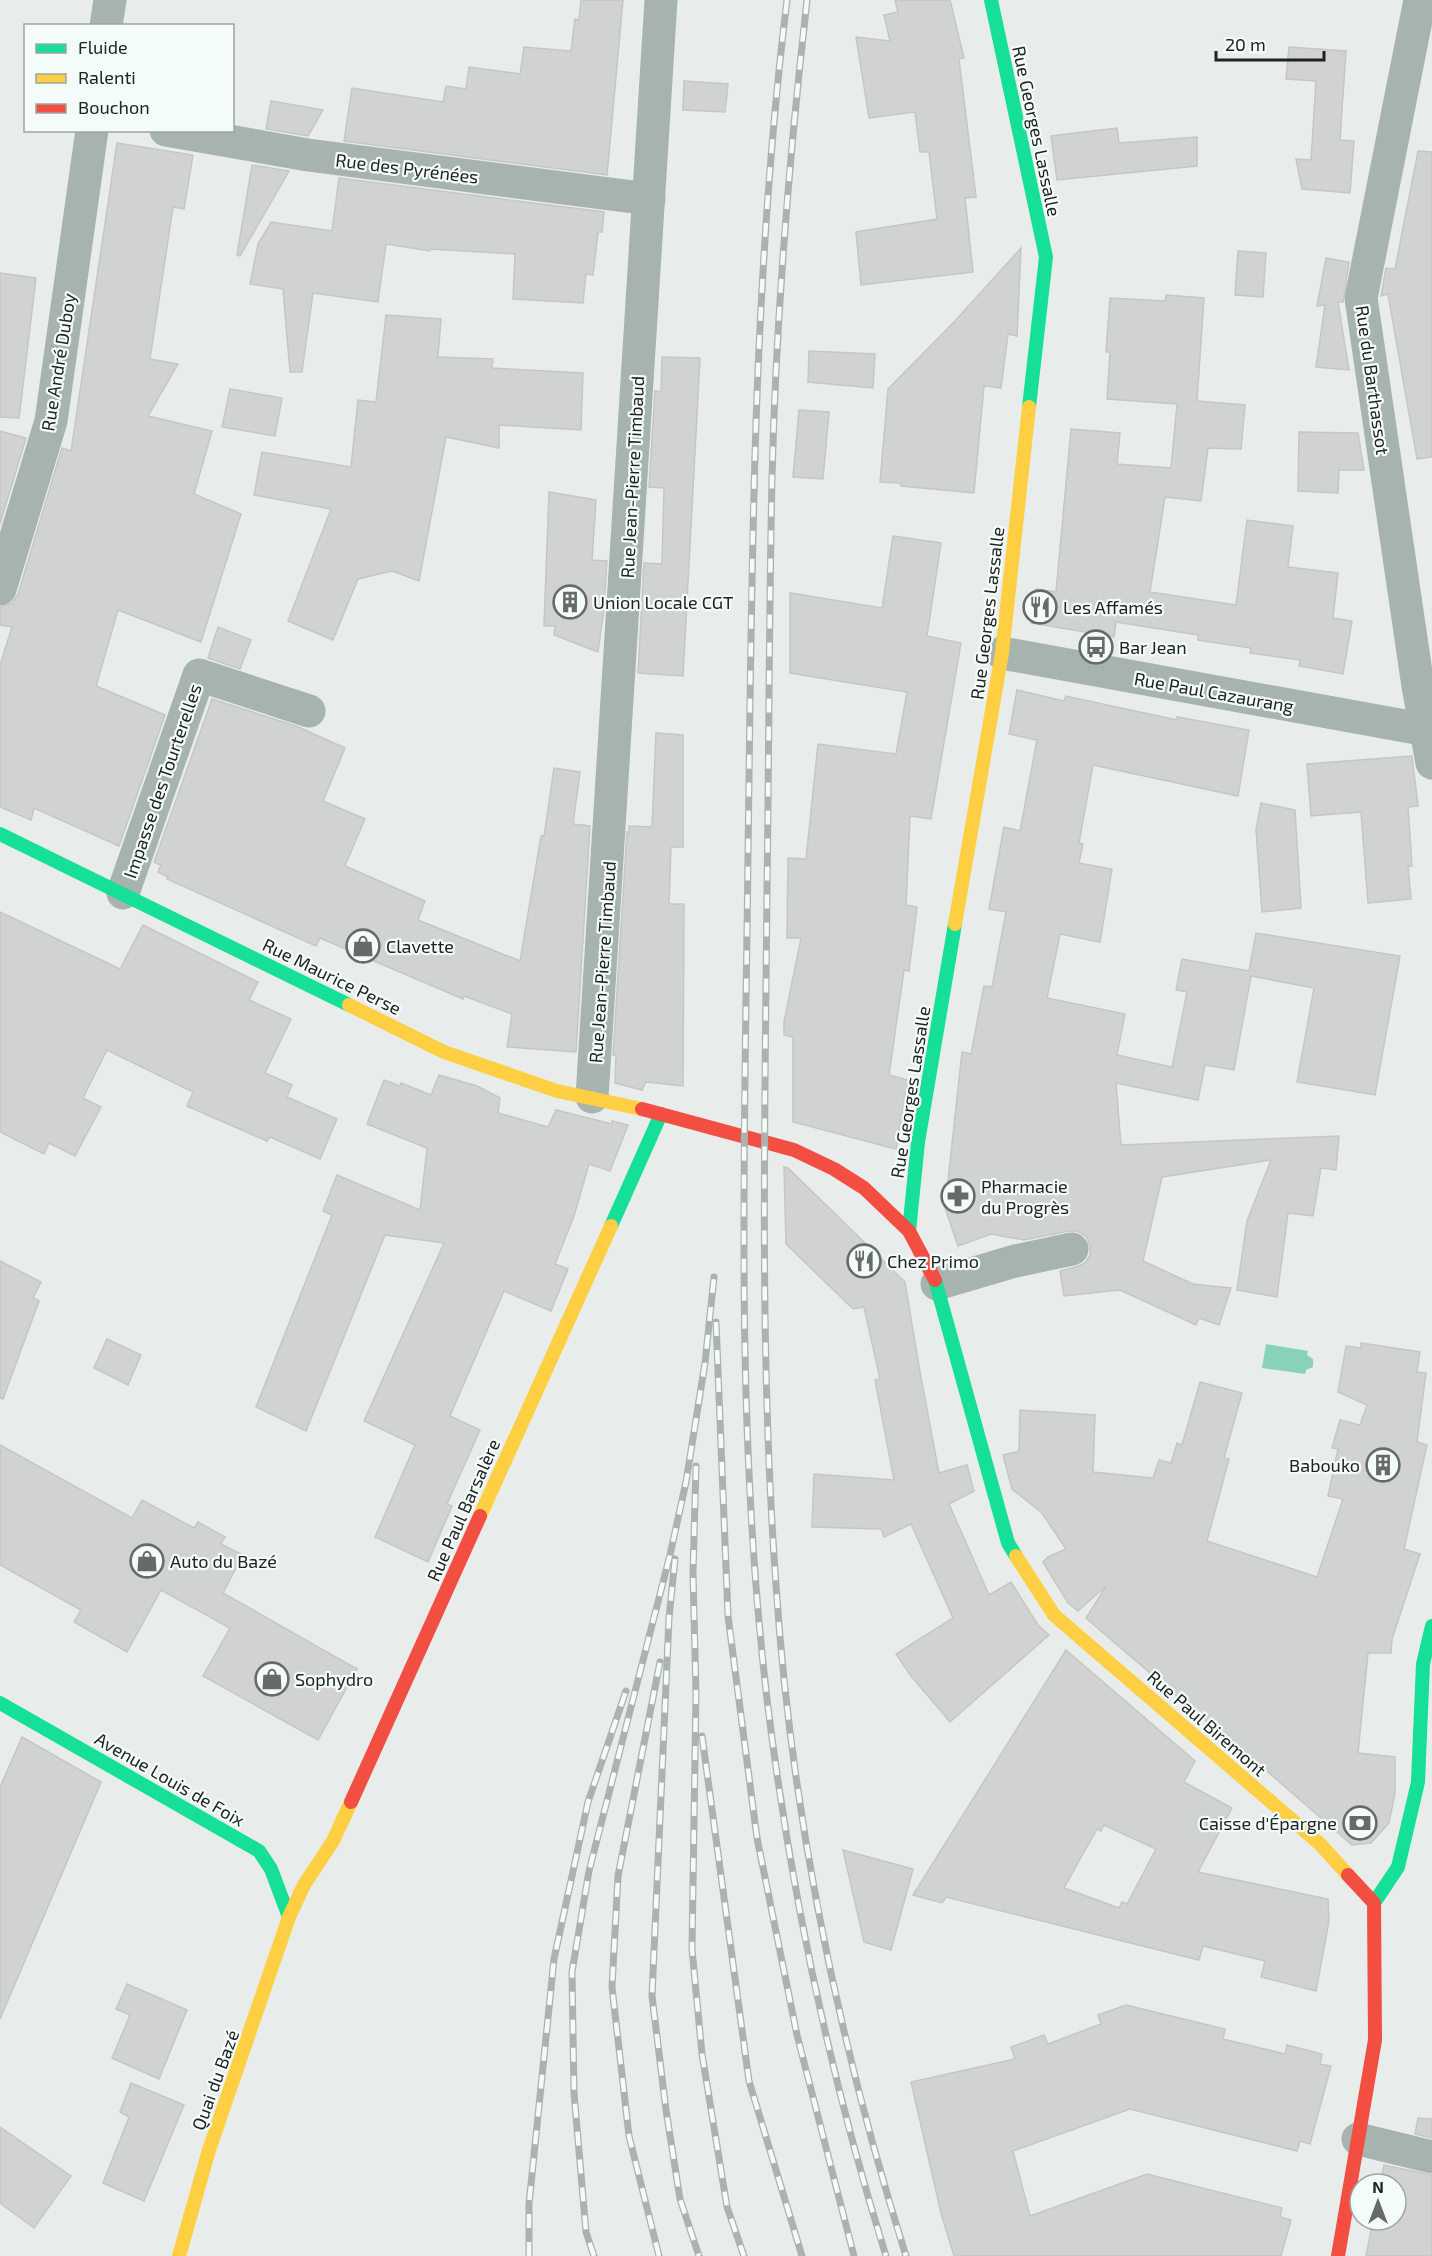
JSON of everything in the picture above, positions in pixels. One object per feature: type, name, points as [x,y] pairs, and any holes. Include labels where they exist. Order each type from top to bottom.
[{"type":"street","points":[[106,24],[110,0]]},
{"type":"street","name":"Rue Jean-Pierre Timbaud","points":[[592,1097],[661,0]]},
{"type":"street","name":"Rue Georges Lassalle","points":[[909,1231],[918,1142],[1002,653],[1046,256],[991,0]]},
{"type":"street","name":"Rue du Barthassot","points":[[1420,0],[1361,298],[1432,763]]},
{"type":"street","name":"Rue André Duboy","points":[[0,589],[51,421],[92,132]]},
{"type":"street","name":"Rue des Pyrénées","points":[[177,132],[308,155],[649,199]]},
{"type":"street","name":"Rue Paul Cazaurang","points":[[1002,653],[1429,732]]},
{"type":"street","name":"Impasse des Tourterelles","points":[[123,893],[199,675],[309,711]]},
{"type":"street","name":"Rue Maurice Perse","points":[[0,834],[444,1052],[557,1091],[661,1114],[794,1150],[834,1169],[864,1188],[909,1231]]},
{"type":"street","name":"Rue Paul Barsalère","points":[[289,1917],[304,1886],[333,1840],[661,1114]]},
{"type":"street","name":"Rue Paul Biremont","points":[[909,1231],[937,1284],[1008,1543],[1054,1615],[1321,1845],[1374,1903]]},
{"type":"street","points":[[937,1284],[1015,1261],[1072,1249]]},
{"type":"street","points":[[1338,2256],[1375,2040],[1374,1903],[1398,1868],[1418,1782],[1423,1664],[1432,1626]]},
{"type":"street","name":"Avenue Louis de Foix","points":[[0,1703],[259,1851],[271,1869],[289,1917]]},
{"type":"street","name":"Quai du Bazé","points":[[179,2256],[209,2150],[289,1917]]},
{"type":"street","points":[[1358,2139],[1432,2157]]},
{"type":"shaded area","points":[[1266,1344],[1308,1351],[1307,1355],[1313,1359],[1313,1367],[1306,1370],[1305,1374],[1262,1368]]},
{"type":"building","points":[[581,0],[623,0],[607,175],[344,141],[352,88],[443,102],[446,86],[466,89],[469,67],[520,74],[524,47],[571,51],[575,19],[579,20]]},
{"type":"building","points":[[895,0],[950,0],[964,58],[959,59],[976,197],[965,198],[973,272],[861,285],[856,232],[937,219],[929,152],[920,152],[915,112],[869,118],[856,37],[890,41],[884,15],[898,12]]},
{"type":"building","points":[[1289,47],[1346,51],[1340,140],[1354,141],[1350,193],[1302,189],[1296,159],[1311,160],[1316,81],[1286,79]]},
{"type":"building","points":[[684,81],[728,84],[725,112],[683,110]]},
{"type":"building","points":[[271,101],[323,110],[308,136],[266,129]]},
{"type":"building","points":[[1117,128],[1119,143],[1197,137],[1197,166],[1057,180],[1051,136]]},
{"type":"building","points":[[117,143],[193,155],[184,209],[173,207],[150,359],[178,364],[148,416],[212,431],[194,494],[241,514],[201,642],[118,610],[96,686],[165,715],[119,846],[34,808],[31,820],[0,807],[0,665],[12,627],[0,625],[0,607],[12,603],[18,594],[62,448],[71,451]]},
{"type":"building","points":[[1418,151],[1432,152],[1432,457],[1417,459],[1388,294],[1381,296],[1386,268],[1395,269]]},
{"type":"building","points":[[252,165],[289,171],[240,256],[237,255]]},
{"type":"building","points":[[339,178],[604,212],[602,232],[598,232],[593,275],[586,274],[583,303],[513,299],[515,254],[431,249],[430,251],[386,244],[378,302],[313,293],[302,372],[290,372],[283,289],[250,284],[258,244],[271,222],[332,231]]},
{"type":"building","points":[[1021,248],[1017,336],[1008,334],[1001,388],[984,386],[974,493],[880,482],[888,389],[954,322]]},
{"type":"building","points":[[1238,251],[1266,253],[1263,297],[1235,295]]},
{"type":"building","points":[[1326,258],[1349,262],[1343,302],[1338,302],[1349,370],[1316,367],[1325,305],[1317,306]]},
{"type":"building","points":[[0,273],[36,278],[19,418],[0,417]]},
{"type":"building","points":[[1166,295],[1204,298],[1197,401],[1245,405],[1241,449],[1208,448],[1201,501],[1165,497],[1150,592],[1236,605],[1247,520],[1293,526],[1288,567],[1338,573],[1333,618],[1352,621],[1343,674],[1299,666],[1300,660],[1250,653],[1251,648],[1198,640],[1198,635],[1116,622],[1114,637],[1031,623],[1036,589],[1056,592],[1071,429],[1120,433],[1117,464],[1171,468],[1177,404],[1107,399],[1110,352],[1106,352],[1110,298],[1165,301]]},
{"type":"building","points":[[386,315],[441,319],[438,357],[493,359],[492,368],[583,373],[581,430],[499,425],[499,448],[446,437],[419,581],[392,571],[358,579],[333,640],[288,621],[331,509],[254,495],[262,452],[351,467],[358,400],[376,402]]},
{"type":"building","points":[[809,351],[875,354],[873,388],[808,382]]},
{"type":"building","points":[[662,357],[700,358],[683,676],[638,673],[644,563],[662,564],[664,488],[649,487],[655,391],[661,392]]},
{"type":"building","points":[[230,389],[282,398],[275,436],[222,427]]},
{"type":"building","points":[[799,410],[829,412],[823,479],[793,477]]},
{"type":"building","points":[[0,431],[26,438],[0,524]]},
{"type":"building","points":[[1299,432],[1358,433],[1364,470],[1339,470],[1338,493],[1298,491]]},
{"type":"building","points":[[549,492],[596,500],[592,560],[607,561],[598,652],[554,635],[555,626],[544,626]]},
{"type":"building","points":[[893,536],[941,543],[927,636],[961,643],[931,819],[910,816],[906,905],[917,907],[909,971],[904,970],[889,1075],[908,1080],[896,1149],[793,1122],[793,1037],[784,1035],[784,1022],[801,938],[787,938],[788,858],[806,859],[818,744],[896,754],[907,692],[790,673],[790,593],[882,608]]},
{"type":"building","points":[[218,627],[251,640],[240,669],[208,658]]},
{"type":"building","points":[[1017,690],[1064,701],[1066,696],[1177,720],[1177,717],[1249,730],[1238,796],[1093,765],[1079,843],[1083,844],[1079,863],[1112,869],[1100,942],[1060,934],[1047,998],[1125,1014],[1117,1055],[1172,1067],[1187,992],[1176,990],[1182,959],[1249,971],[1256,933],[1400,956],[1375,1095],[1297,1082],[1314,988],[1251,976],[1234,1070],[1205,1065],[1198,1100],[1116,1083],[1121,1145],[1339,1136],[1336,1170],[1321,1168],[1313,1216],[1288,1213],[1277,1297],[1237,1290],[1247,1221],[1271,1160],[1162,1177],[1143,1261],[1193,1284],[1231,1288],[1219,1325],[1199,1318],[1196,1325],[1120,1290],[1064,1296],[1060,1271],[1085,1263],[1090,1255],[1090,1246],[1086,1236],[1077,1231],[1069,1231],[1024,1240],[991,1234],[958,1246],[945,1208],[962,1052],[971,1054],[984,986],[992,987],[1006,912],[989,909],[1004,827],[1020,831],[1037,740],[1009,734]]},
{"type":"building","points":[[212,699],[296,726],[345,748],[323,801],[365,819],[345,866],[425,901],[418,920],[520,961],[541,836],[544,836],[554,768],[580,772],[573,824],[590,826],[576,1052],[507,1047],[512,1014],[464,996],[463,999],[320,938],[316,946],[167,879],[168,877],[158,872],[161,865],[154,862]]},
{"type":"building","points":[[656,733],[683,735],[683,847],[671,847],[669,904],[684,904],[683,1086],[646,1082],[642,1090],[615,1083],[616,1055],[613,1055],[627,832],[629,832],[629,826],[652,827]]},
{"type":"building","points":[[1412,756],[1418,806],[1408,807],[1412,866],[1408,866],[1411,899],[1368,903],[1361,812],[1311,816],[1307,764]]},
{"type":"building","points":[[1261,803],[1295,810],[1301,908],[1262,912],[1256,830]]},
{"type":"building","points":[[0,912],[120,969],[143,925],[258,982],[249,1000],[291,1019],[265,1073],[292,1085],[287,1097],[337,1119],[320,1159],[270,1137],[267,1141],[187,1106],[193,1092],[107,1050],[83,1098],[101,1107],[75,1156],[49,1143],[44,1154],[0,1132]]},
{"type":"building","points":[[439,1075],[477,1086],[500,1098],[498,1113],[548,1127],[556,1110],[612,1124],[612,1121],[628,1125],[610,1171],[589,1164],[574,1216],[555,1264],[568,1269],[551,1311],[504,1291],[450,1416],[480,1430],[447,1504],[452,1506],[428,1562],[375,1537],[415,1445],[364,1421],[444,1243],[385,1235],[306,1431],[256,1407],[332,1215],[323,1211],[337,1175],[420,1210],[427,1148],[367,1124],[384,1080],[400,1086],[401,1083],[431,1095]]},
{"type":"building","points":[[784,1167],[788,1168],[905,1282],[939,1473],[967,1465],[974,1491],[949,1504],[989,1595],[1011,1582],[1038,1625],[1049,1635],[950,1722],[911,1676],[896,1654],[953,1618],[911,1524],[884,1537],[881,1529],[812,1527],[814,1474],[894,1480],[875,1380],[880,1379],[864,1307],[853,1309],[786,1244]]},
{"type":"building","points":[[0,1261],[41,1282],[33,1298],[39,1301],[3,1399],[0,1398]]},
{"type":"building","points":[[107,1339],[141,1355],[128,1385],[94,1368]]},
{"type":"building","points":[[1361,1343],[1420,1352],[1417,1372],[1426,1373],[1417,1442],[1427,1445],[1404,1549],[1420,1554],[1392,1639],[1391,1653],[1368,1653],[1358,1753],[1395,1757],[1395,1793],[1389,1823],[1371,1843],[1352,1845],[1086,1618],[1106,1586],[1078,1611],[1068,1603],[1043,1562],[1048,1557],[1066,1549],[1042,1513],[1012,1489],[1003,1455],[1019,1451],[1020,1410],[1095,1415],[1093,1472],[1153,1478],[1159,1460],[1171,1463],[1177,1443],[1182,1445],[1200,1382],[1242,1393],[1224,1458],[1229,1459],[1207,1541],[1317,1577],[1343,1499],[1328,1496],[1338,1449],[1332,1448],[1340,1420],[1360,1425],[1367,1405],[1338,1392],[1346,1346],[1361,1348]]},
{"type":"building","points":[[0,1445],[132,1518],[142,1500],[194,1528],[198,1522],[225,1537],[221,1544],[243,1555],[223,1593],[357,1669],[318,1740],[203,1676],[230,1628],[161,1590],[127,1652],[74,1622],[81,1610],[0,1565]]},
{"type":"building","points":[[1066,1650],[1195,1761],[1184,1782],[1232,1808],[1198,1872],[1328,1899],[1329,1921],[1316,1991],[1261,1977],[1265,1961],[1203,1946],[1199,1960],[946,1897],[942,1903],[913,1895]],"holes":[[[1104,1825],[1156,1849],[1127,1904],[1122,1902],[1119,1908],[1064,1888],[1097,1829],[1101,1831]]]},
{"type":"building","points":[[22,1737],[101,1782],[0,2019],[0,1787]]},
{"type":"building","points":[[843,1850],[913,1869],[891,1950],[864,1942]]},
{"type":"building","points":[[127,1984],[187,2010],[159,2079],[112,2058],[130,2015],[116,2009]]},
{"type":"building","points":[[1126,2005],[1225,2029],[1223,2039],[1285,2054],[1287,2045],[1322,2054],[1320,2064],[1331,2066],[1310,2144],[1300,2141],[1297,2151],[1130,2109],[1013,2151],[1030,2216],[1147,2174],[1282,2208],[1280,2217],[1291,2220],[1281,2256],[954,2256],[941,2213],[911,2082],[1015,2059],[1011,2047],[1044,2035],[1048,2044],[1101,2024],[1098,2015]]},
{"type":"building","points":[[131,2083],[184,2105],[144,2201],[103,2183],[129,2117],[120,2112]]},
{"type":"building","points":[[1418,2118],[1432,2119],[1432,2138],[1415,2134]]},
{"type":"building","points":[[0,2127],[71,2176],[34,2228],[0,2203]]},
{"type":"building","points":[[1384,2165],[1432,2175],[1432,2256],[1366,2256],[1371,2232],[1408,2232],[1408,2172],[1383,2172]]},
{"type":"railway","points":[[787,0],[775,107],[760,320],[753,534],[744,1171],[746,1383],[750,1488],[767,1699],[787,1840],[829,2050],[865,2188],[886,2256]]},
{"type":"railway","points":[[807,0],[784,239],[772,478],[764,1150],[767,1411],[783,1670],[806,1840],[821,1924],[859,2092],[906,2256]]},
{"type":"railway","points":[[594,2256],[586,2232],[574,2093],[572,1972],[589,1871],[670,1555],[686,1482],[705,1363],[714,1277]]},
{"type":"railway","points":[[716,1322],[728,1616],[757,1838],[797,2035],[854,2256]]},
{"type":"railway","points":[[696,1466],[693,1573],[696,1693],[692,1949],[702,2054],[727,2207],[744,2256]]},
{"type":"railway","points":[[675,1559],[669,1618],[652,1996],[680,2199],[699,2256]]},
{"type":"railway","points":[[659,2256],[629,2136],[612,1987],[618,1876],[660,1662]]},
{"type":"railway","points":[[529,2256],[529,2204],[554,1959],[588,1802],[626,1691]]},
{"type":"railway","points":[[702,1736],[749,2081],[802,2256]]},
{"type":"traffic: fast","points":[[991,0],[1046,257],[1029,407]]},
{"type":"traffic: fast","points":[[0,834],[349,1005]]},
{"type":"traffic: fast","points":[[909,1231],[918,1142],[955,924]]},
{"type":"traffic: fast","points":[[611,1226],[661,1114]]},
{"type":"traffic: fast","points":[[935,1280],[1008,1543],[1016,1556]]},
{"type":"traffic: fast","points":[[1374,1903],[1398,1867],[1418,1782],[1423,1664],[1432,1626]]},
{"type":"traffic: fast","points":[[0,1703],[259,1851],[271,1869],[289,1917]]},
{"type":"traffic: slow","points":[[955,924],[1002,653],[1029,407]]},
{"type":"traffic: slow","points":[[349,1005],[444,1052],[557,1091],[642,1109]]},
{"type":"traffic: slow","points":[[480,1516],[611,1226]]},
{"type":"traffic: slow","points":[[1016,1556],[1054,1615],[1321,1845],[1348,1875]]},
{"type":"traffic: slow","points":[[179,2256],[209,2150],[289,1917],[304,1885],[333,1841],[351,1802]]},
{"type":"traffic: jam","points":[[642,1109],[794,1150],[834,1169],[864,1188],[909,1231],[935,1280]]},
{"type":"traffic: jam","points":[[351,1802],[480,1516]]},
{"type":"traffic: jam","points":[[1338,2256],[1375,2040],[1374,1903],[1348,1875]]},
{"type":"place","name":"Union Locale CGT","points":[[570,602]]},
{"type":"place","name":"Les Affamés","points":[[1040,607]]},
{"type":"place","name":"Bar Jean","points":[[1096,647]]},
{"type":"place","name":"Clavette","points":[[363,946]]},
{"type":"place","name":"Pharmacie du Progrès","points":[[958,1196]]},
{"type":"place","name":"Chez Primo","points":[[864,1261]]},
{"type":"place","name":"Babouko","points":[[1383,1465]]},
{"type":"place","name":"Auto du Bazé","points":[[147,1561]]},
{"type":"place","name":"Sophydro","points":[[272,1679]]},
{"type":"place","name":"Caisse d'Épargne","points":[[1360,1823]]}]
